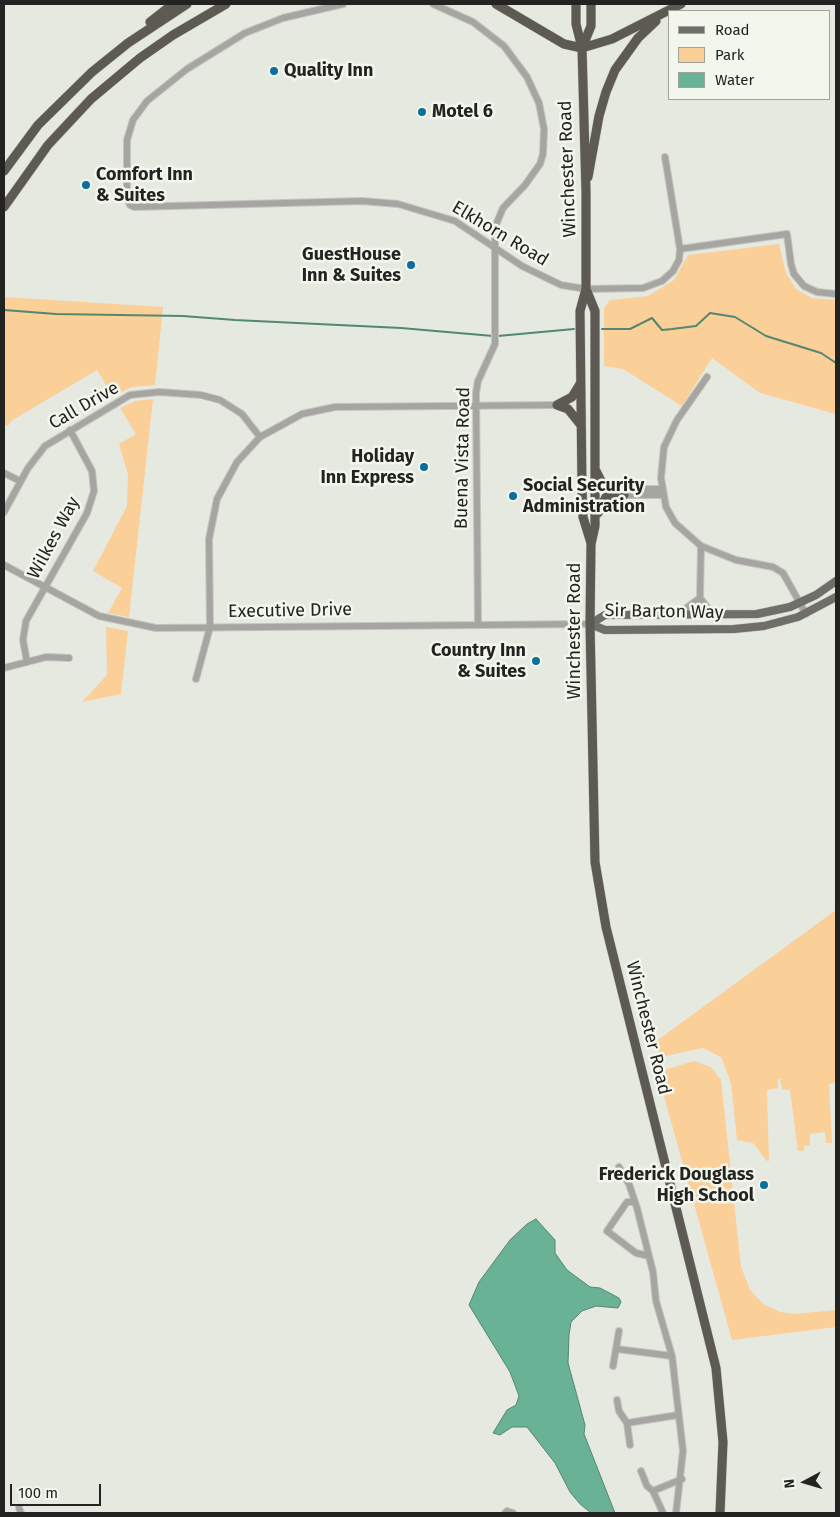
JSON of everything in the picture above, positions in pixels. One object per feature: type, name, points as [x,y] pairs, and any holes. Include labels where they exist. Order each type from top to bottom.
[{"type":"highway","points":[[4,171],[38,125],[92,72],[173,4]]},
{"type":"highway","points":[[128,43],[187,4]]},
{"type":"highway","points":[[4,206],[48,145],[91,99],[140,58],[226,4]]},
{"type":"highway","points":[[218,8],[233,4]]},
{"type":"highway","points":[[496,4],[564,44],[582,48],[608,41],[668,11]]},
{"type":"highway","name":"Winchester Road","points":[[576,4],[576,24],[582,48],[586,192],[586,289],[580,311],[583,517],[591,544]]},
{"type":"highway","name":"Winchester Road","points":[[582,48],[591,26],[591,4]]},
{"type":"highway","points":[[586,192],[599,116],[615,70],[638,38],[663,14]]},
{"type":"highway","name":"Winchester Road","points":[[586,289],[595,311],[594,467],[596,526],[591,544],[590,624],[593,839],[598,885],[606,927],[716,1368],[723,1442],[720,1513]]},
{"type":"highway","points":[[557,405],[572,398],[581,381]]},
{"type":"highway","points":[[557,405],[568,409],[575,415],[582,427]]},
{"type":"highway","points":[[594,467],[606,486],[625,492]]},
{"type":"highway","points":[[596,526],[602,501],[612,495],[625,492]]},
{"type":"main road","name":"Sir Barton Way","points":[[590,624],[605,615],[757,614],[790,608],[836,581]]},
{"type":"main road","name":"Sir Barton Way","points":[[590,624],[605,630],[734,629],[774,625],[806,614],[836,597]]},
{"type":"street","name":"Elkhorn Road","points":[[343,4],[290,16],[245,33],[187,69],[147,101],[133,120],[127,140],[127,198],[130,205],[134,207],[362,202],[398,204],[455,221],[541,277],[561,285],[586,289],[643,288],[662,281],[673,271],[679,260],[680,249],[665,157]]},
{"type":"street","name":"Buena Vista Road","points":[[433,4],[473,22],[504,46],[527,77],[538,103],[544,129],[544,154],[534,174],[499,214],[495,228],[495,344],[478,382],[476,406],[478,624]]},
{"type":"street","points":[[680,249],[787,234],[794,274],[804,286],[817,292],[836,294]]},
{"type":"street","points":[[707,377],[667,438],[661,459],[662,492],[675,523],[701,546],[736,560],[778,570],[789,581],[806,614]]},
{"type":"street","name":"Call Drive","points":[[4,512],[20,481],[38,453],[53,440],[124,398],[137,394],[159,392],[201,395],[220,400],[242,414],[260,437]]},
{"type":"street","points":[[196,679],[210,627],[209,539],[217,499],[237,462],[260,437],[288,420],[318,410],[352,406],[557,405]]},
{"type":"street","name":"Wilkes Way","points":[[27,662],[24,629],[87,513],[94,491],[92,471],[70,430]]},
{"type":"street","points":[[4,473],[20,481]]},
{"type":"street","points":[[625,492],[662,492]]},
{"type":"street","points":[[701,546],[700,598],[714,615]]},
{"type":"street","name":"Executive Drive","points":[[4,565],[46,586],[85,610],[114,620],[156,628],[590,624]]},
{"type":"street","points":[[677,616],[700,598]]},
{"type":"street","points":[[4,668],[56,656],[69,658]]},
{"type":"street","points":[[619,1167],[629,1184],[649,1256],[656,1301],[672,1356],[684,1451],[682,1479],[676,1513]]},
{"type":"street","points":[[634,1202],[627,1202],[607,1231],[636,1253],[649,1256]]},
{"type":"street","points":[[613,1366],[619,1331]]},
{"type":"street","points":[[616,1349],[672,1356]]},
{"type":"street","points":[[617,1400],[620,1411],[627,1423],[630,1445]]},
{"type":"street","points":[[627,1423],[678,1415]]},
{"type":"street","points":[[641,1471],[647,1486],[653,1491],[663,1513]]},
{"type":"street","points":[[653,1491],[682,1479]]},
{"type":"street","points":[[505,1513],[507,1511],[513,1513]]},
{"type":"green space","points":[[779,244],[786,273],[796,289],[812,298],[836,300],[836,414],[760,393],[712,358],[682,406],[623,369],[604,366],[604,308],[610,300],[648,296],[674,280],[688,255]]},
{"type":"green space","points":[[4,297],[163,307],[155,385],[132,387],[113,396],[97,370],[11,421],[8,426],[4,424]]},
{"type":"green space","points":[[153,399],[129,617],[108,613],[122,588],[93,571],[127,506],[128,474],[119,444],[136,434],[120,408],[135,401]]},
{"type":"green space","points":[[106,627],[128,631],[121,694],[82,702],[107,675]]},
{"type":"green space","points":[[836,910],[836,1082],[829,1084],[832,1143],[826,1143],[825,1132],[810,1134],[810,1145],[804,1146],[804,1151],[798,1151],[790,1090],[782,1089],[780,1079],[778,1079],[778,1088],[767,1090],[769,1161],[767,1161],[753,1143],[737,1140],[731,1083],[721,1057],[703,1048],[660,1057],[655,1042]]},
{"type":"green space","points":[[694,1061],[711,1067],[721,1080],[741,1267],[750,1290],[763,1304],[780,1312],[794,1314],[836,1310],[836,1327],[732,1340],[660,1082],[664,1070]]},
{"type":"water","points":[[536,1219],[555,1240],[555,1253],[567,1270],[590,1287],[600,1288],[619,1298],[621,1302],[618,1308],[596,1306],[582,1311],[571,1322],[568,1363],[585,1425],[584,1434],[615,1513],[591,1513],[580,1504],[570,1492],[555,1463],[527,1427],[512,1427],[500,1435],[493,1433],[507,1410],[516,1405],[519,1396],[510,1372],[469,1305],[479,1282],[510,1240],[527,1224]]},
{"type":"waterway","points":[[4,310],[56,314],[183,316],[401,328],[493,336]]},
{"type":"waterway","points":[[602,329],[630,329],[652,318],[662,330],[696,326],[710,313],[735,317],[766,336],[821,353],[836,363]]},
{"type":"waterway","points":[[498,336],[574,329]]},
{"type":"place","name":"Quality Inn","points":[[274,71]]},
{"type":"place","name":"Motel 6","points":[[422,112]]},
{"type":"place","name":"Comfort Inn & Suites","points":[[86,185]]},
{"type":"place","name":"GuestHouse Inn & Suites","points":[[411,265]]},
{"type":"place","name":"Holiday Inn Express","points":[[424,467]]},
{"type":"place","name":"Social Security Administration","points":[[513,496]]},
{"type":"place","name":"Country Inn & Suites","points":[[536,661]]},
{"type":"place","name":"Frederick Douglass High School","points":[[764,1185]]}]
